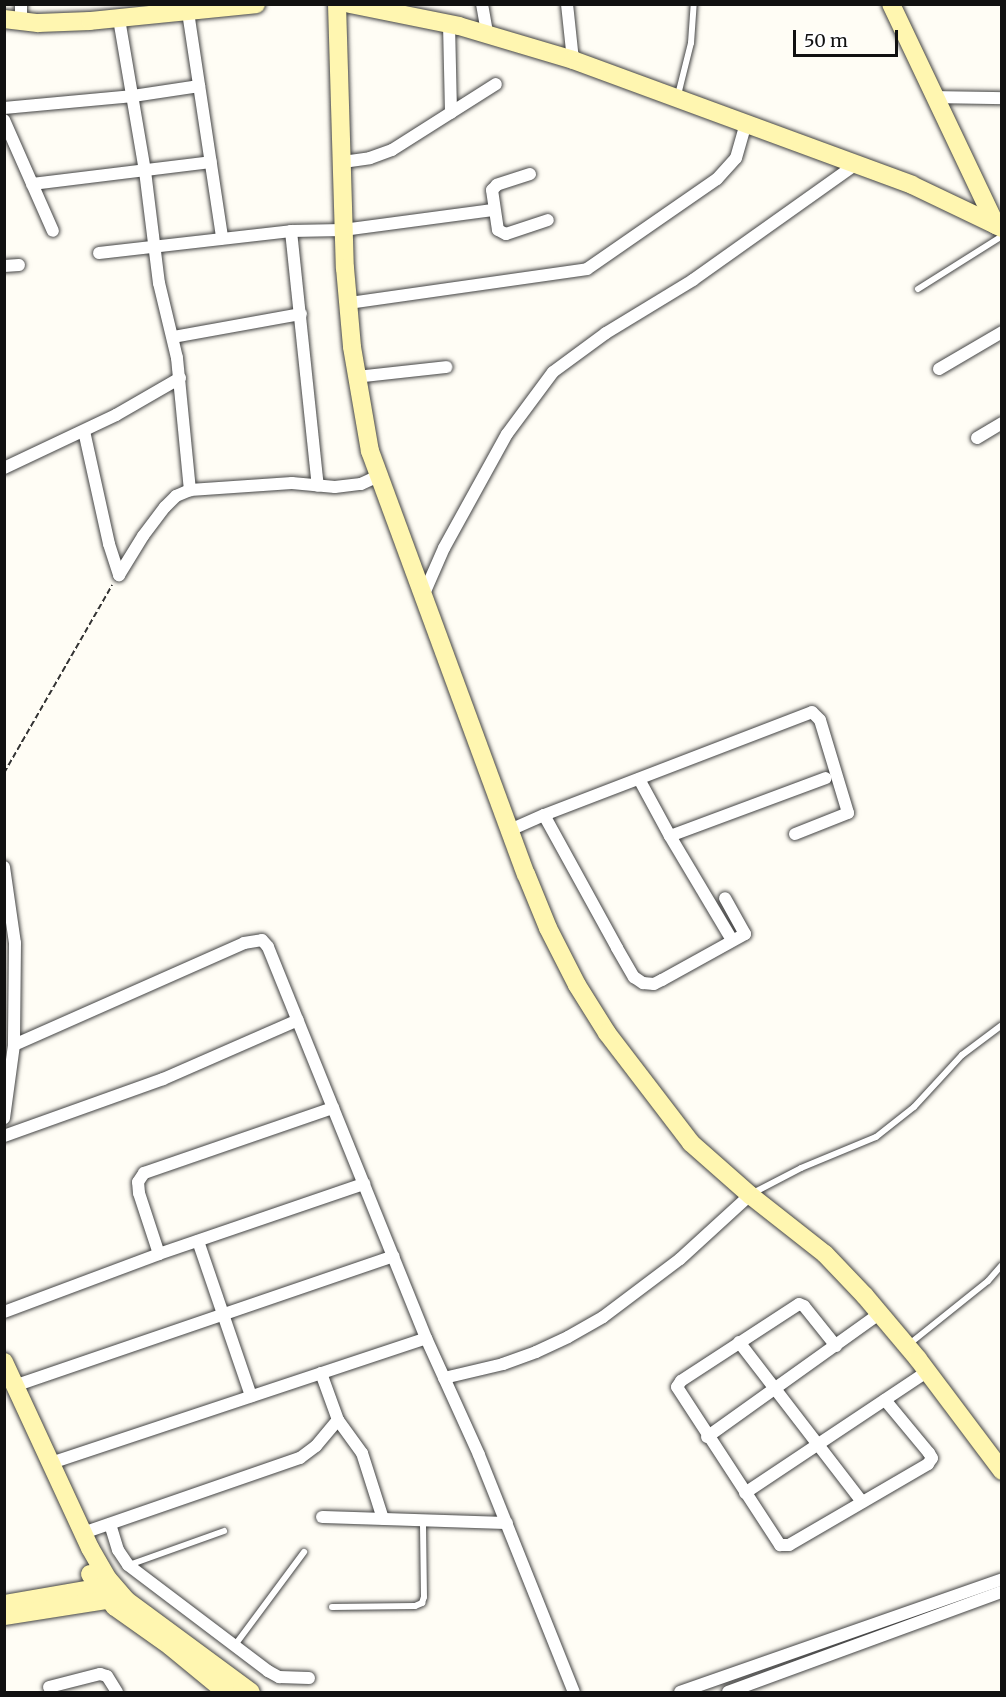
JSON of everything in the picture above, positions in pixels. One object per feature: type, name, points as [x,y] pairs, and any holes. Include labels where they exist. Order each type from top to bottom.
[{"type":"street","points":[[15,15],[119,19],[256,4]]},
{"type":"street","points":[[337,4],[343,162],[343,230],[356,377],[363,423],[379,480],[401,540],[548,927],[577,985],[607,1033],[691,1143],[750,1195],[825,1254],[907,1345],[1002,1471]]},
{"type":"street","points":[[350,4],[389,8],[487,33],[573,60],[856,164],[941,198],[1000,230]]},
{"type":"street","points":[[482,4],[487,33]]},
{"type":"street","points":[[567,4],[573,60]]},
{"type":"street","points":[[891,4],[1000,230]]},
{"type":"street","points":[[188,12],[222,238]]},
{"type":"street","points":[[119,19],[145,171],[165,312],[173,337],[180,378],[190,490]]},
{"type":"street","points":[[449,24],[451,113]]},
{"type":"street","points":[[343,162],[370,158],[392,150],[496,84]]},
{"type":"street","points":[[4,108],[133,96],[199,86]]},
{"type":"street","points":[[936,97],[1002,98]]},
{"type":"street","points":[[4,120],[53,231]]},
{"type":"street","points":[[349,303],[587,269],[717,179],[736,158],[746,123]]},
{"type":"street","points":[[32,184],[211,162]]},
{"type":"street","points":[[423,596],[444,548],[507,434],[553,372],[606,333],[693,280],[856,164]]},
{"type":"street","points":[[530,174],[495,186],[492,193],[493,210],[501,234],[512,233],[548,220]]},
{"type":"street","points":[[99,253],[291,231],[343,230],[493,210]]},
{"type":"street","points":[[291,231],[318,486]]},
{"type":"street","points":[[4,266],[19,265]]},
{"type":"street","points":[[173,337],[301,314]]},
{"type":"street","points":[[939,369],[1002,332]]},
{"type":"street","points":[[356,377],[446,368]]},
{"type":"street","points":[[4,468],[84,431],[180,378]]},
{"type":"street","points":[[978,438],[1002,423]]},
{"type":"street","points":[[84,431],[105,528],[119,574]]},
{"type":"street","points":[[119,574],[142,536],[165,507],[176,496],[190,490],[292,483],[353,486],[379,480]]},
{"type":"street","points":[[510,830],[544,814],[812,712],[820,720],[848,813],[795,834]]},
{"type":"street","points":[[670,836],[826,778]]},
{"type":"street","points":[[639,779],[732,940]]},
{"type":"street","points":[[544,814],[616,948],[634,977],[643,983],[654,984],[745,934],[725,898]]},
{"type":"street","points":[[4,867],[14,923],[14,1045],[4,1118]]},
{"type":"street","points":[[14,1045],[253,939],[262,940],[268,947],[426,1338],[480,1455],[574,1692]]},
{"type":"street","points":[[4,1136],[144,1087],[298,1020]]},
{"type":"street","points":[[159,1254],[139,1193],[138,1182],[144,1173],[333,1108]]},
{"type":"street","points":[[4,1312],[159,1254],[364,1184]]},
{"type":"street","points":[[444,1378],[503,1364],[536,1352],[603,1317],[681,1259],[750,1195]]},
{"type":"street","points":[[198,1241],[251,1396]]},
{"type":"street","points":[[11,1386],[393,1256]]},
{"type":"street","points":[[836,1346],[804,1306],[799,1304],[681,1381],[676,1387],[780,1545],[789,1545],[928,1464],[932,1458],[885,1400]]},
{"type":"street","points":[[707,1437],[880,1313]]},
{"type":"street","points":[[51,1463],[426,1338]]},
{"type":"street","points":[[739,1342],[862,1502]]},
{"type":"street","points":[[4,1362],[11,1386],[82,1558],[111,1593],[226,1692]]},
{"type":"street","points":[[745,1493],[928,1371]]},
{"type":"street","points":[[321,1373],[338,1419],[362,1453],[383,1519]]},
{"type":"street","points":[[11,1386],[51,1463],[111,1593],[251,1692]]},
{"type":"street","points":[[83,1533],[300,1458],[316,1446],[338,1419]]},
{"type":"street","points":[[322,1517],[507,1523]]},
{"type":"street","points":[[110,1524],[118,1550],[128,1565],[234,1646],[279,1677],[309,1678]]},
{"type":"street","points":[[680,1692],[1002,1579]]},
{"type":"street","points":[[728,1692],[1002,1592]]},
{"type":"street","points":[[4,1604],[111,1593]]},
{"type":"street","points":[[4,1616],[111,1593]]},
{"type":"street","points":[[49,1688],[100,1674],[107,1676],[117,1692]]},
{"type":"lane","points":[[677,99],[691,43],[694,4]]},
{"type":"lane","points":[[918,289],[1000,230]]},
{"type":"lane","points":[[750,1195],[783,1176],[876,1137],[914,1107],[962,1055],[1002,1025]]},
{"type":"lane","points":[[907,1345],[988,1281],[1002,1265]]},
{"type":"lane","points":[[332,1607],[415,1606],[422,1603],[424,1597],[423,1521]]},
{"type":"lane","points":[[128,1565],[224,1531]]},
{"type":"lane","points":[[234,1646],[304,1552]]},
{"type":"path","points":[[4,772],[119,574]]}]
